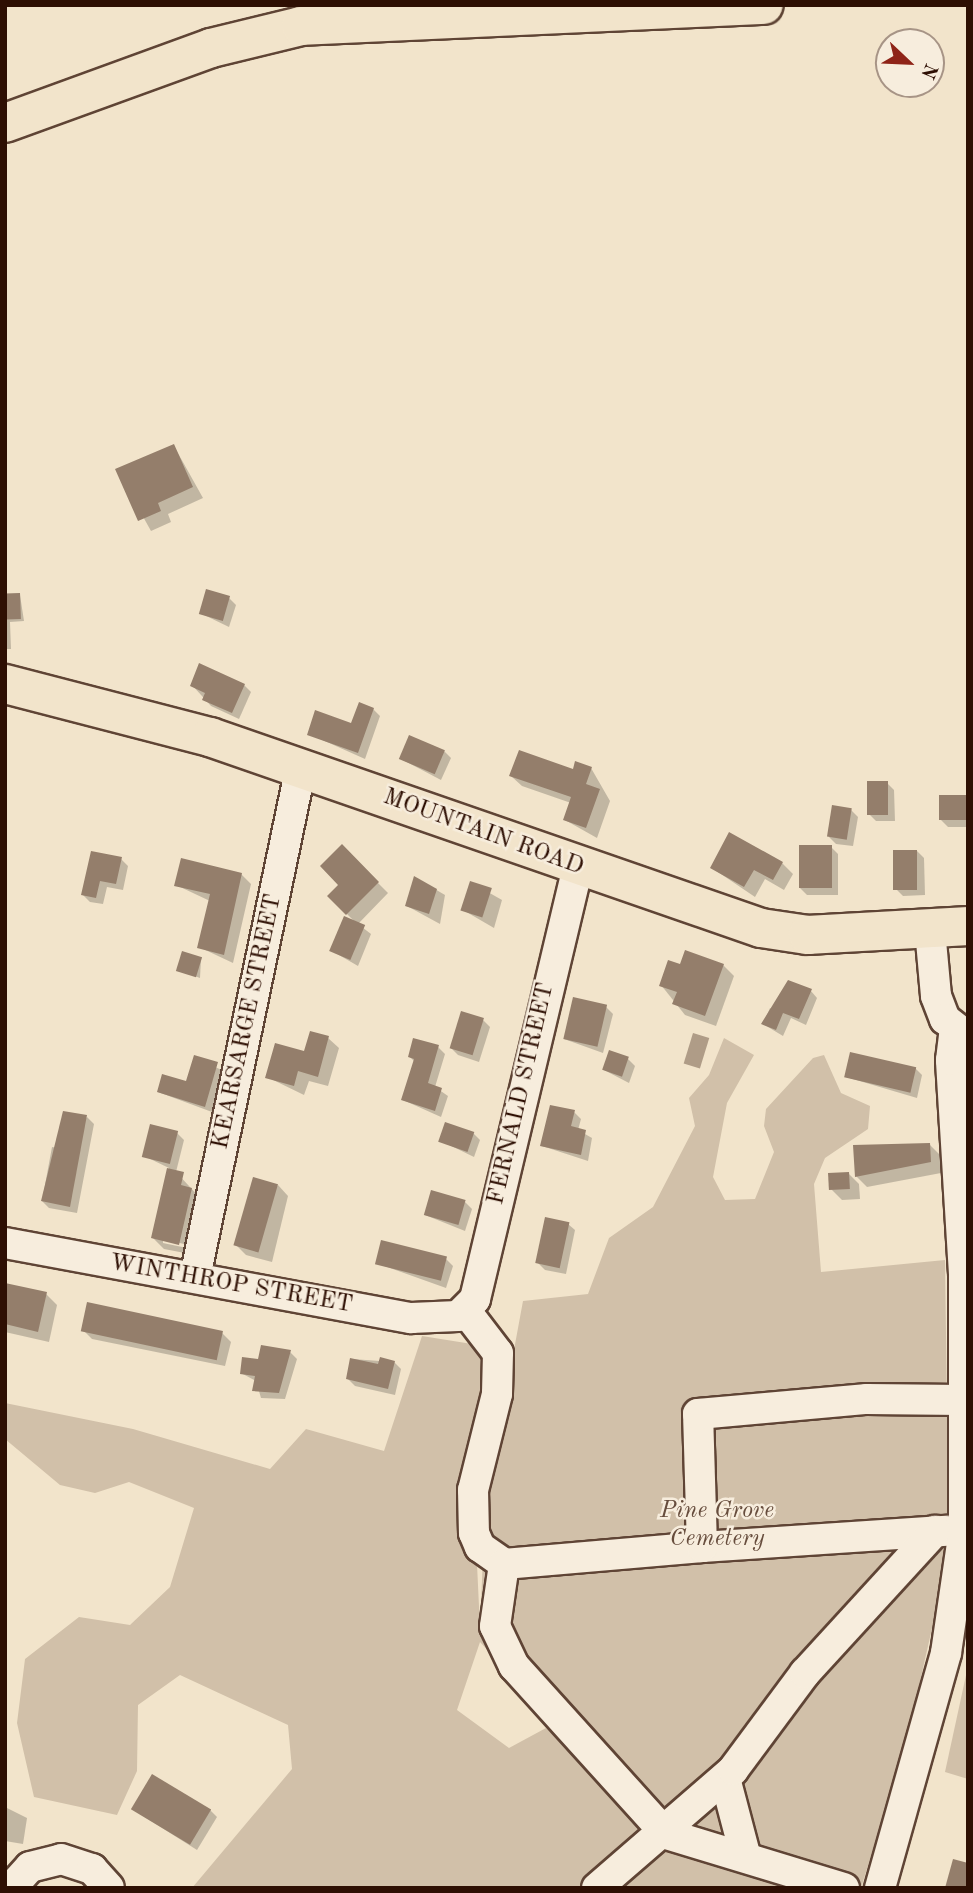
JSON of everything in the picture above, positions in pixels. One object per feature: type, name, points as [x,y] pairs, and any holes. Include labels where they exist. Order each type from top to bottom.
[{"type":"main road","points":[[5,123],[199,52],[301,26],[764,5]]},
{"type":"main road","name":"MOUNTAIN ROAD","points":[[5,684],[137,714],[301,767],[579,867],[786,934],[930,930],[968,926]]},
{"type":"street","name":"KEARSARGE STREET","points":[[195,1277],[301,767]]},
{"type":"street","name":"FERNALD STREET","points":[[461,1313],[475,1299],[484,1266],[579,867]]},
{"type":"street","points":[[880,1888],[946,1653],[950,1530],[962,1400],[961,1033],[936,996],[930,930]]},
{"type":"street","name":"WINTHROP STREET","points":[[5,1243],[411,1318],[461,1313]]},
{"type":"street","points":[[461,1313],[498,1353],[496,1394],[473,1490],[474,1533],[480,1547],[504,1564],[702,1546],[950,1530]]},
{"type":"street","points":[[702,1546],[698,1414],[867,1399],[962,1400]]},
{"type":"street","points":[[597,1888],[666,1834],[725,1778],[806,1673],[950,1530]]},
{"type":"street","points":[[504,1564],[495,1626],[514,1666],[666,1834],[745,1854],[844,1888]]},
{"type":"street","points":[[725,1778],[745,1854]]},
{"type":"street","points":[[11,1888],[30,1867],[61,1859],[92,1868],[109,1888]]},
{"type":"green space","name":"Pine Grove Cemetery","points":[[724,1038],[754,1055],[727,1103],[713,1177],[725,1200],[755,1199],[774,1152],[764,1126],[766,1109],[813,1058],[824,1055],[841,1093],[870,1106],[868,1129],[825,1158],[814,1184],[821,1272],[945,1260],[949,1553],[907,1739],[861,1888],[192,1888],[292,1769],[288,1725],[180,1675],[138,1705],[137,1771],[117,1815],[34,1797],[17,1723],[25,1659],[79,1617],[130,1625],[170,1587],[194,1508],[129,1482],[95,1493],[60,1485],[5,1439],[5,1403],[133,1429],[270,1469],[306,1429],[384,1451],[422,1336],[472,1344],[489,1360],[461,1521],[477,1564],[480,1628],[485,1507],[523,1301],[588,1294],[609,1238],[653,1207],[695,1126],[689,1098],[709,1075]],"holes":[[[480,1642],[636,1810],[546,1728],[509,1748],[457,1710]]]},
{"type":"green space","points":[[968,1666],[968,1779],[945,1772]]},
{"type":"shaded area","points":[[693,1033],[709,1038],[700,1069],[684,1064]]},
{"type":"building","points":[[174,444],[193,487],[158,503],[161,511],[138,521],[115,469]]},
{"type":"building","points":[[206,589],[230,596],[223,621],[199,614]]},
{"type":"building","points":[[20,593],[21,619],[6,620],[5,594]]},
{"type":"building","points":[[199,663],[245,684],[232,713],[202,700],[205,693],[190,686]]},
{"type":"building","points":[[359,702],[374,708],[358,753],[307,735],[315,710],[351,723]]},
{"type":"building","points":[[409,735],[445,750],[435,774],[399,759]]},
{"type":"building","points":[[519,750],[573,769],[575,761],[592,767],[586,784],[600,789],[586,828],[563,820],[571,797],[509,776]]},
{"type":"building","points":[[867,781],[888,781],[888,815],[867,815]]},
{"type":"building","points":[[939,795],[968,795],[968,820],[939,820]]},
{"type":"building","points":[[832,805],[852,808],[847,840],[827,837]]},
{"type":"building","points":[[729,832],[783,862],[773,880],[754,870],[744,887],[710,868]]},
{"type":"building","points":[[342,844],[379,882],[346,915],[327,896],[338,885],[320,866]]},
{"type":"building","points":[[799,845],[832,845],[832,888],[799,888]]},
{"type":"building","points":[[893,850],[917,850],[917,890],[893,890]]},
{"type":"building","points":[[91,851],[122,857],[116,884],[100,881],[96,898],[81,895]]},
{"type":"building","points":[[181,858],[242,873],[224,955],[197,948],[210,894],[174,886]]},
{"type":"building","points":[[414,876],[437,889],[429,914],[405,906]]},
{"type":"building","points":[[470,881],[492,888],[482,918],[460,910]]},
{"type":"building","points":[[344,916],[365,925],[350,960],[329,951]]},
{"type":"building","points":[[685,950],[724,964],[705,1016],[672,1004],[677,992],[659,986],[668,960],[680,964]]},
{"type":"building","points":[[182,951],[202,957],[196,977],[176,971]]},
{"type":"building","points":[[788,980],[812,989],[799,1019],[783,1013],[776,1030],[761,1024]]},
{"type":"building","points":[[573,997],[607,1005],[597,1047],[563,1039]]},
{"type":"building","points":[[461,1011],[484,1018],[473,1055],[450,1048]]},
{"type":"building","points":[[310,1031],[329,1036],[318,1077],[298,1071],[294,1086],[265,1078],[275,1043],[304,1051]]},
{"type":"building","points":[[413,1038],[439,1045],[428,1083],[442,1088],[435,1111],[401,1100],[414,1059],[408,1057]]},
{"type":"building","points":[[609,1050],[629,1057],[622,1077],[602,1070]]},
{"type":"building","points":[[850,1052],[916,1067],[910,1093],[844,1077]]},
{"type":"building","points":[[194,1055],[218,1062],[205,1107],[157,1092],[162,1074],[186,1081]]},
{"type":"building","points":[[550,1105],[575,1110],[571,1126],[586,1130],[581,1155],[540,1146]]},
{"type":"building","points":[[63,1111],[87,1115],[70,1207],[41,1201]]},
{"type":"building","points":[[445,1122],[474,1132],[467,1152],[438,1142]]},
{"type":"building","points":[[150,1124],[178,1131],[170,1164],[142,1157]]},
{"type":"building","points":[[930,1143],[931,1162],[855,1177],[853,1145]]},
{"type":"building","points":[[167,1168],[184,1172],[181,1185],[192,1188],[179,1245],[151,1238]]},
{"type":"building","points":[[849,1172],[850,1189],[829,1190],[828,1173]]},
{"type":"building","points":[[253,1177],[278,1184],[258,1252],[233,1245]]},
{"type":"building","points":[[431,1190],[466,1200],[458,1225],[424,1215]]},
{"type":"building","points":[[545,1217],[569,1222],[560,1268],[535,1263]]},
{"type":"building","points":[[381,1240],[447,1256],[441,1281],[375,1264]]},
{"type":"building","points":[[5,1283],[47,1292],[38,1332],[5,1324]]},
{"type":"building","points":[[87,1302],[223,1331],[217,1360],[81,1331]]},
{"type":"building","points":[[261,1345],[291,1350],[279,1393],[252,1391],[255,1376],[240,1374],[242,1357],[258,1359]]},
{"type":"building","points":[[380,1357],[395,1361],[388,1389],[346,1379],[350,1358],[378,1364]]},
{"type":"building","points":[[152,1774],[211,1810],[190,1845],[131,1809]]},
{"type":"building","points":[[953,1859],[968,1863],[968,1888],[945,1888]]}]
